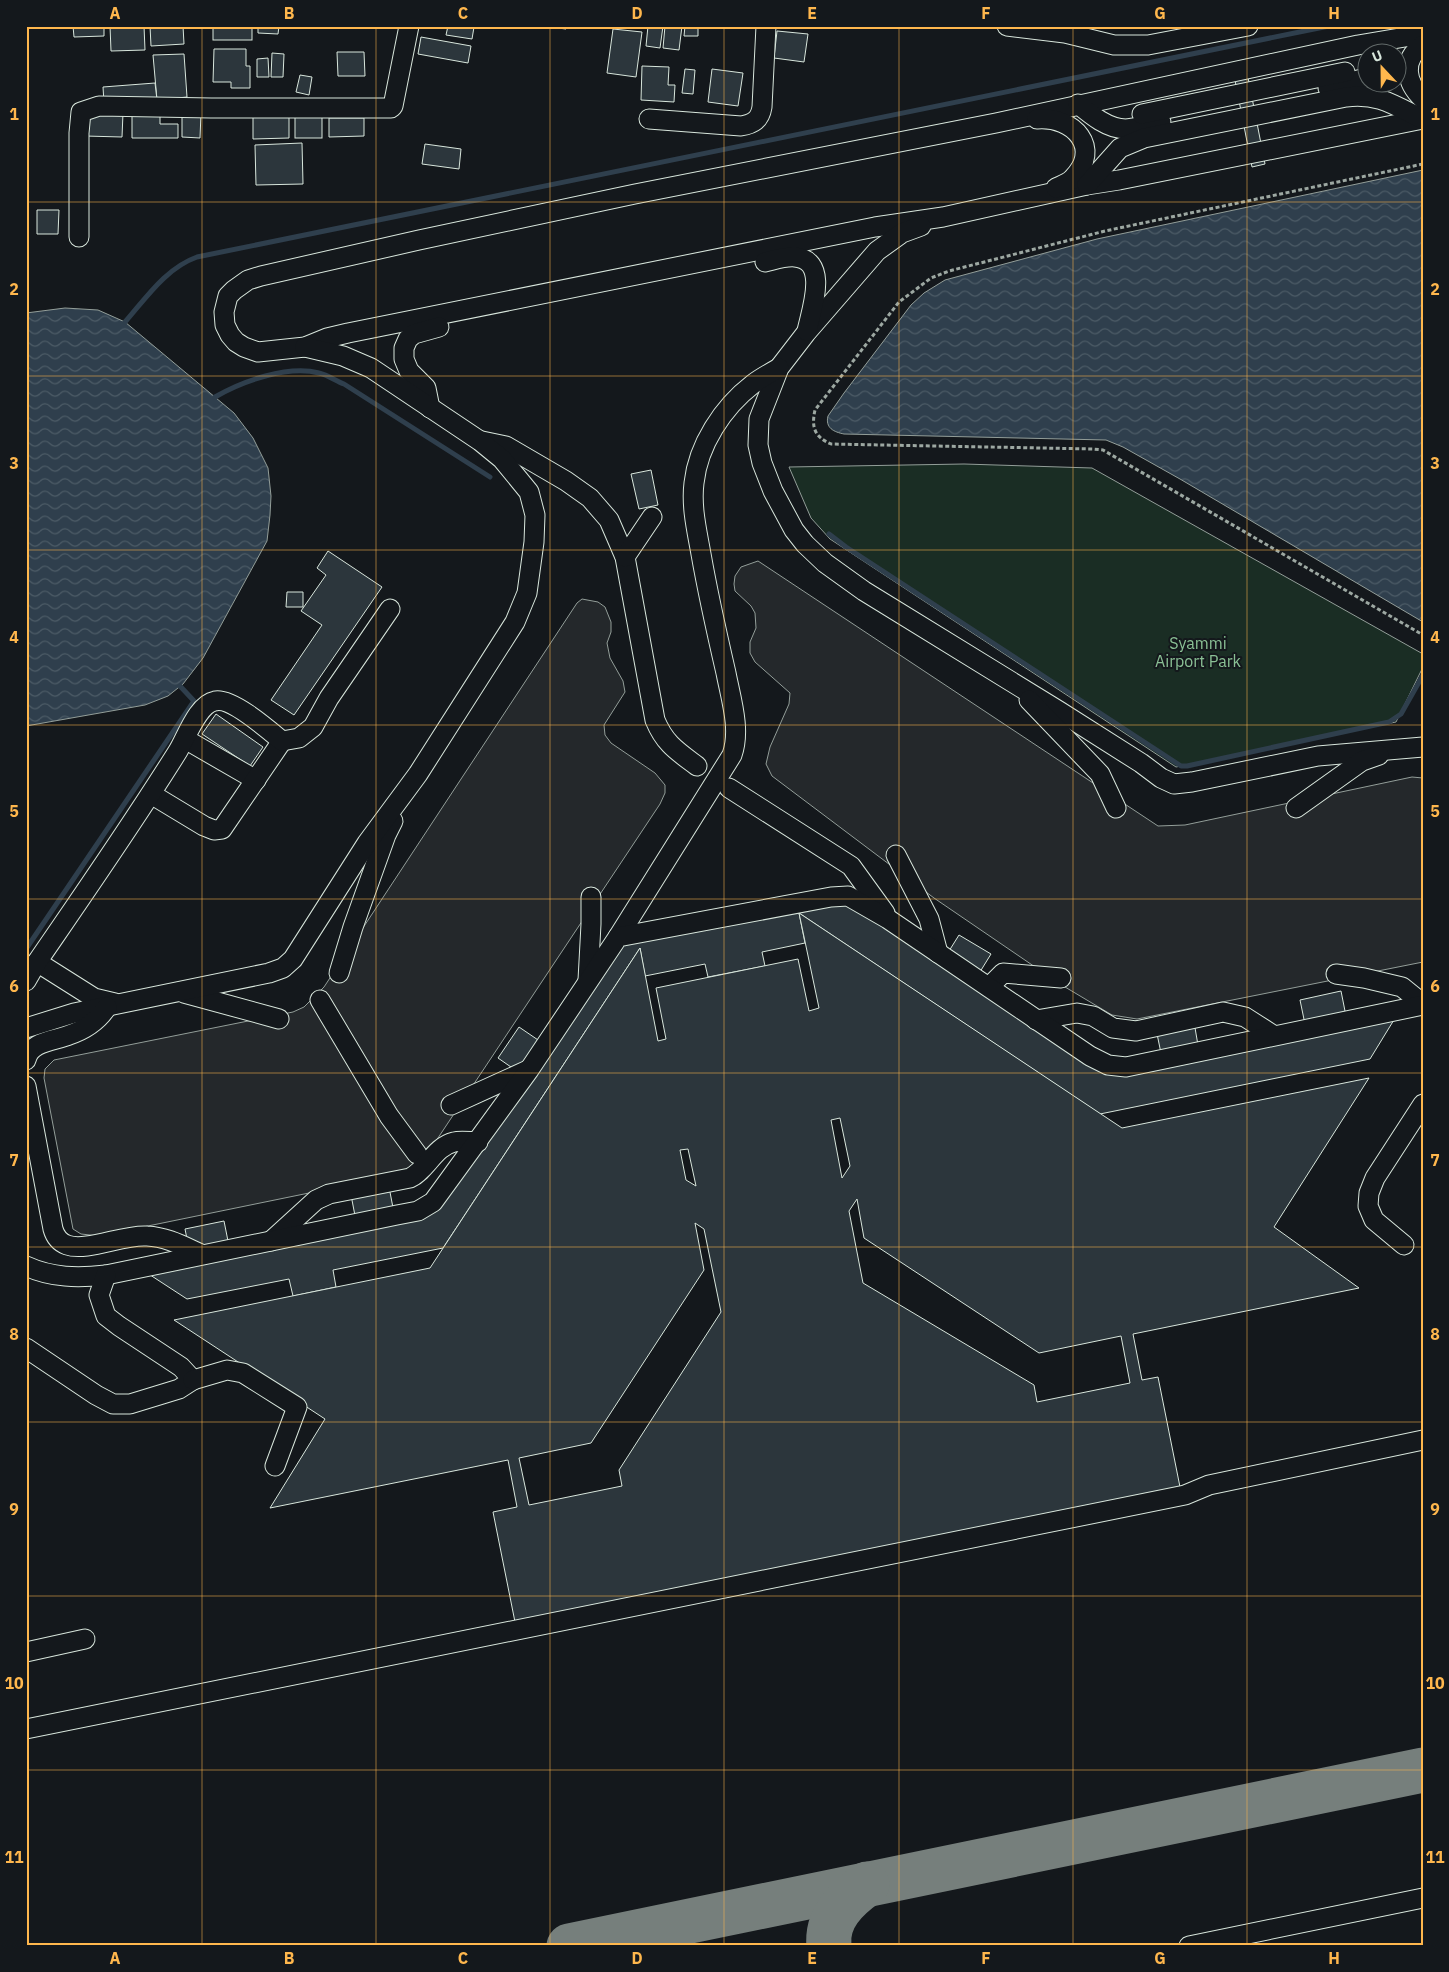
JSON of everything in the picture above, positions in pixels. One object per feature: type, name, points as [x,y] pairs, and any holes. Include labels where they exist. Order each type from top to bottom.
[{"type":"street","points":[[79,236],[79,125],[81,112],[99,106],[391,108],[394,106],[408,26]]},
{"type":"street","points":[[649,119],[741,126],[755,122],[761,115],[762,107],[766,26]]},
{"type":"street","points":[[1018,27],[1065,33],[1114,45],[1131,45],[1148,44],[1248,26]]},
{"type":"street","points":[[1405,42],[1423,34]]},
{"type":"street","points":[[1356,44],[996,123],[722,176],[419,240],[248,280],[228,296],[224,312],[225,325],[236,342],[244,348],[258,352],[305,347],[341,335],[874,227],[943,217],[1087,185],[1109,188],[1144,186],[1356,143],[1388,134],[1422,119]]},
{"type":"street","points":[[1423,45],[1417,49],[1408,68],[1409,81],[1423,99]]},
{"type":"street","points":[[1078,104],[1111,106],[1138,102],[1356,56]]},
{"type":"street","points":[[1078,104],[1107,114],[1125,117],[1334,75],[1356,69]]},
{"type":"street","points":[[1078,104],[1090,115],[1108,124],[1126,129],[1308,93],[1356,81]]},
{"type":"street","points":[[1087,185],[1120,148],[1144,138],[1346,96],[1363,95],[1374,97],[1422,119]]},
{"type":"street","points":[[996,123],[1046,118],[1060,120],[1072,126],[1080,136],[1084,146],[1084,157],[1081,167],[1072,180],[1042,194]]},
{"type":"street","points":[[943,217],[902,233],[877,251],[778,368],[759,419],[758,445],[762,463],[773,490],[794,530],[825,563],[864,591],[1141,763],[1161,778],[1174,784],[1318,756],[1423,747]]},
{"type":"street","points":[[430,408],[426,388],[409,371],[404,360],[404,348],[408,339],[423,330],[795,257],[803,259],[812,266],[816,276],[817,288],[806,333]]},
{"type":"street","points":[[26,1028],[74,1013],[269,973],[283,968],[293,959],[367,843],[418,774],[516,622],[527,593],[533,557],[535,515],[529,492],[502,459],[480,441],[370,368],[343,356],[305,347]]},
{"type":"street","points":[[26,1266],[56,1276],[84,1277],[106,1275],[418,1211],[432,1202],[442,1192],[529,1070],[618,937],[732,755],[736,744],[736,733],[694,514],[694,483],[704,445],[720,418],[753,384],[778,368]]},
{"type":"street","points":[[480,441],[506,446],[566,481],[590,498],[608,520],[625,557],[655,720],[660,733],[668,744],[697,766]]},
{"type":"street","points":[[625,557],[652,517]]},
{"type":"street","points":[[26,981],[151,794],[200,711],[208,704],[217,700],[228,702],[282,741],[299,738],[313,727],[329,698],[390,609]]},
{"type":"street","points":[[1016,686],[1100,774],[1116,808]]},
{"type":"street","points":[[185,739],[256,780]]},
{"type":"street","points":[[151,794],[204,826],[214,830],[222,829],[282,741]]},
{"type":"street","points":[[1296,808],[1362,761],[1399,748]]},
{"type":"street","points":[[340,973],[353,927],[386,836],[418,774]]},
{"type":"street","points":[[729,788],[851,866],[888,919]]},
{"type":"street","points":[[896,855],[929,919],[938,953]]},
{"type":"street","points":[[618,937],[831,897],[848,896],[888,919],[1036,1020],[1108,1065],[1126,1066],[1423,1005]]},
{"type":"street","points":[[588,981],[591,897]]},
{"type":"street","points":[[37,962],[94,998],[113,1006]]},
{"type":"street","points":[[989,987],[1003,973],[1061,978]]},
{"type":"street","points":[[1336,974],[1364,978],[1402,988],[1423,1005]]},
{"type":"street","points":[[178,991],[279,1019]]},
{"type":"street","points":[[320,1000],[389,1116],[417,1154]]},
{"type":"street","points":[[26,1060],[27,1056],[37,1045],[69,1035],[88,1026],[113,1006]]},
{"type":"street","points":[[1036,1020],[1077,1013],[1093,1016],[1113,1028],[1136,1031],[1223,1012],[1245,1017],[1273,1035]]},
{"type":"street","points":[[452,1105],[529,1070]]},
{"type":"street","points":[[26,1086],[52,1228],[56,1238],[67,1245],[81,1246],[136,1235],[148,1236],[168,1239],[201,1254]]},
{"type":"street","points":[[1404,1245],[1374,1220],[1368,1206],[1369,1193],[1374,1178],[1423,1104]]},
{"type":"street","points":[[271,1241],[316,1200],[329,1194],[410,1178],[419,1174],[436,1152],[454,1142],[478,1142]]},
{"type":"street","points":[[106,1275],[99,1295],[106,1316],[118,1326],[182,1367],[193,1380]]},
{"type":"street","points":[[26,1348],[96,1395],[113,1404],[130,1404],[179,1388],[193,1380],[227,1370],[243,1373],[297,1407],[275,1466]]},
{"type":"street","points":[[26,1729],[1185,1495],[1209,1485],[1423,1440]]},
{"type":"street","points":[[26,1652],[85,1639]]},
{"type":"street","points":[[1189,1946],[1423,1898]]},
{"type":"path","points":[[1423,164],[1105,231],[931,278],[899,302],[815,410],[812,422],[814,431],[821,440],[831,444],[1084,448],[1103,450],[1423,635]]},
{"type":"green space","name":"Syammi Airport Park","points":[[964,464],[1092,468],[1423,654],[1423,667],[1396,722],[1176,767],[830,539],[811,518],[789,467]]},
{"type":"shaded area","points":[[758,561],[1158,826],[1185,825],[1412,777],[1423,778],[1423,962],[1137,1019],[1112,1015],[1060,984],[934,898],[772,776],[766,764],[770,747],[789,704],[790,693],[755,662],[750,653],[750,642],[756,628],[755,613],[751,606],[735,591],[734,584],[735,576],[741,567]]},
{"type":"shaded area","points":[[582,599],[598,602],[605,607],[611,622],[611,632],[607,643],[610,658],[623,681],[625,692],[604,725],[605,735],[611,743],[655,773],[665,785],[665,793],[660,804],[424,1159],[411,1170],[392,1176],[99,1236],[81,1234],[73,1229],[44,1078],[45,1069],[54,1060],[293,1012],[304,1007],[324,987],[577,603]]},
{"type":"water","points":[[1423,170],[1423,622],[1180,479],[1123,447],[1106,440],[844,434],[834,431],[828,424],[828,416],[844,393],[911,305],[924,293],[945,280],[1097,239]]},
{"type":"water","points":[[65,308],[98,310],[125,322],[234,413],[253,438],[268,468],[271,496],[270,515],[267,541],[203,658],[183,684],[168,696],[145,705],[26,726],[26,313]]},
{"type":"building","points":[[73,26],[104,26],[104,36],[74,37]]},
{"type":"building","points":[[110,26],[144,26],[145,50],[111,51]]},
{"type":"building","points":[[150,26],[183,26],[184,44],[151,46]]},
{"type":"building","points":[[213,26],[252,26],[252,40],[213,40]]},
{"type":"building","points":[[258,26],[279,26],[278,34],[258,33]]},
{"type":"building","points":[[448,26],[474,27],[472,39],[446,35]]},
{"type":"building","points":[[542,26],[566,26],[566,29]]},
{"type":"building","points":[[648,26],[663,26],[660,48],[646,46]]},
{"type":"building","points":[[665,26],[682,26],[679,50],[663,48]]},
{"type":"building","points":[[685,26],[698,26],[698,36],[684,36]]},
{"type":"building","points":[[613,29],[642,32],[636,77],[607,73]]},
{"type":"building","points":[[777,31],[808,34],[804,62],[774,58]]},
{"type":"building","points":[[421,37],[471,46],[468,63],[418,54]]},
{"type":"building","points":[[214,49],[246,49],[246,66],[250,66],[250,88],[231,88],[231,82],[213,82]]},
{"type":"building","points":[[337,52],[364,52],[365,76],[338,76]]},
{"type":"building","points":[[272,53],[284,54],[283,77],[271,77]]},
{"type":"building","points":[[184,54],[187,97],[157,100],[153,55]]},
{"type":"building","points":[[268,58],[269,77],[257,77],[257,59]]},
{"type":"building","points":[[1245,62],[1265,164],[1252,167],[1232,65]]},
{"type":"building","points":[[642,66],[669,67],[668,85],[675,85],[674,102],[641,100]]},
{"type":"building","points":[[685,69],[695,70],[693,94],[682,93]]},
{"type":"building","points":[[712,69],[743,73],[738,106],[708,102]]},
{"type":"building","points":[[300,75],[312,77],[309,95],[296,92]]},
{"type":"building","points":[[155,83],[157,100],[104,103],[103,87]]},
{"type":"building","points":[[132,111],[160,111],[160,124],[178,124],[178,138],[132,138]]},
{"type":"building","points":[[85,112],[123,113],[122,137],[85,136]]},
{"type":"building","points":[[295,112],[322,112],[322,138],[295,138]]},
{"type":"building","points":[[182,113],[201,113],[200,138],[182,137]]},
{"type":"building","points":[[289,114],[289,138],[253,139],[253,115]]},
{"type":"building","points":[[329,118],[364,118],[364,136],[329,137]]},
{"type":"building","points":[[302,143],[303,184],[256,185],[255,145]]},
{"type":"building","points":[[425,144],[461,149],[459,169],[422,164]]},
{"type":"building","points":[[37,210],[59,210],[58,234],[37,234]]},
{"type":"building","points":[[651,470],[658,505],[639,509],[631,474]]},
{"type":"building","points":[[328,551],[382,587],[294,715],[271,700],[322,625],[301,611],[326,575],[317,568]]},
{"type":"building","points":[[287,592],[303,592],[303,607],[286,607]]},
{"type":"building","points":[[216,714],[263,747],[250,766],[202,734]]},
{"type":"building","points":[[846,894],[944,959],[959,935],[991,954],[975,980],[1108,1069],[1162,1058],[1156,1029],[1194,1022],[1199,1051],[1306,1029],[1300,1000],[1341,991],[1347,1021],[1400,1010],[1370,1059],[1100,1114],[799,913],[805,943],[762,952],[765,966],[708,977],[705,964],[645,976],[640,948],[443,1248],[333,1270],[336,1287],[293,1296],[289,1279],[187,1299],[141,1269],[191,1259],[185,1229],[224,1221],[230,1251],[357,1226],[351,1195],[389,1187],[395,1218],[431,1211],[521,1074],[498,1058],[519,1027],[541,1042],[607,942]]},
{"type":"building","points":[[799,913],[1122,1128],[1369,1078],[1274,1227],[1359,1288],[1133,1334],[1142,1380],[1158,1377],[1181,1492],[516,1627],[493,1512],[517,1507],[508,1460],[270,1508],[325,1419],[174,1320],[430,1268],[640,948],[658,1041],[666,1039],[656,988],[798,959],[809,1011],[819,1008]],"holes":[[[840,1118],[850,1166],[842,1178],[831,1120]],[[688,1149],[696,1186],[686,1180],[680,1150]],[[857,1199],[864,1238],[1039,1353],[1121,1336],[1130,1383],[1037,1402],[1034,1385],[863,1283],[849,1211]],[[695,1223],[704,1229],[721,1312],[619,1470],[622,1486],[529,1505],[519,1458],[591,1443],[704,1270]]]},
{"type":"waterway","points":[[125,322],[166,276],[176,268],[197,257],[1329,26]]},
{"type":"waterway","points":[[215,397],[238,385],[266,376],[293,371],[322,374],[344,384],[490,477]]},
{"type":"waterway","points":[[829,534],[1181,766],[1389,722],[1401,714],[1423,675]]},
{"type":"waterway","points":[[26,949],[194,701],[180,686]]},
{"type":"taxiway","points":[[569,1946],[1423,1770]]},
{"type":"taxiway","points":[[829,1946],[829,1936],[834,1918],[845,1903],[867,1884]]}]
